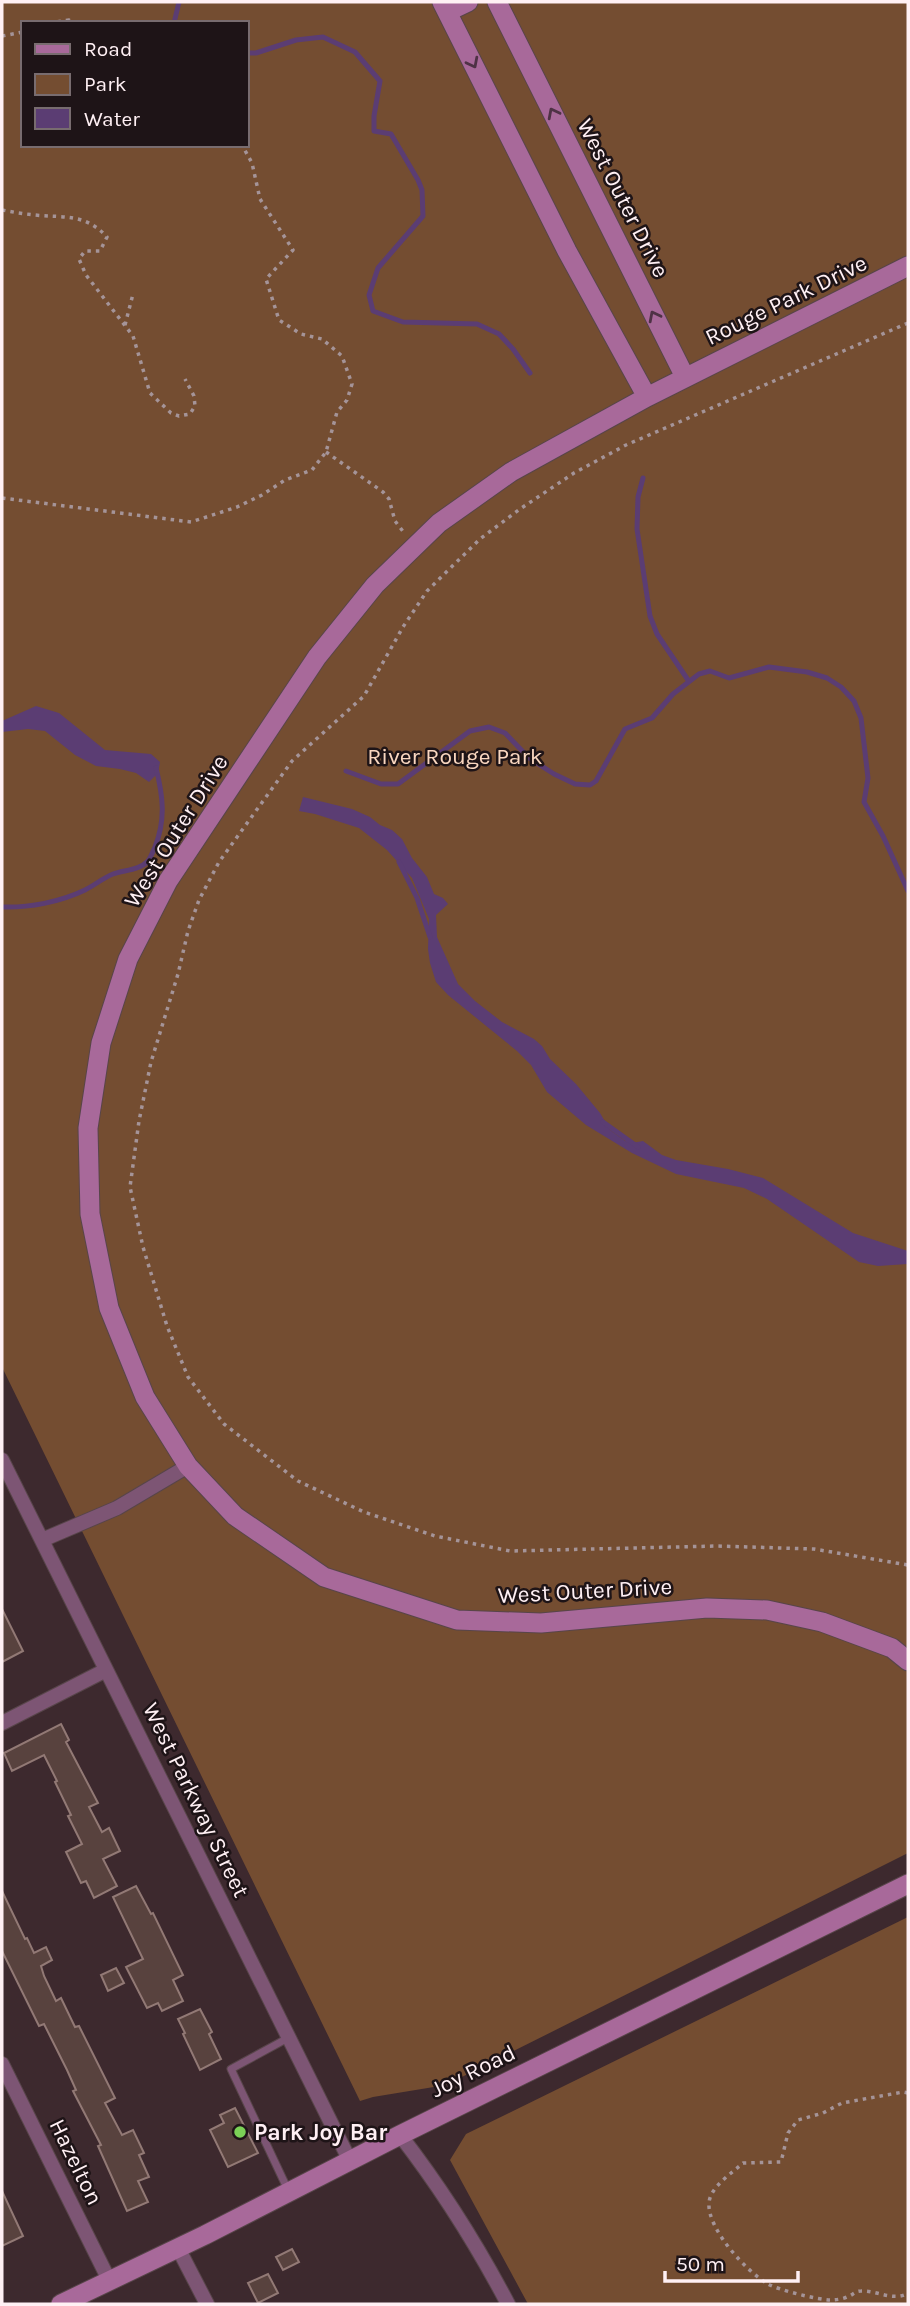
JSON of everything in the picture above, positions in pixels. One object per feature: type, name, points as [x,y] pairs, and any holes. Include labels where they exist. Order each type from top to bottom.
[{"type":"main road","points":[[468,2],[445,7],[567,251],[647,397]]},
{"type":"main road","name":"West Outer Drive","points":[[497,2],[685,377],[511,471],[439,523],[415,546],[375,585],[317,657],[168,881],[128,959],[101,1043],[88,1128],[90,1214],[109,1308],[145,1397],[188,1466],[235,1516],[324,1577],[457,1620],[541,1623],[707,1608],[767,1610],[822,1622],[892,1648],[908,1661]]},
{"type":"main road","name":"Rouge Park Drive","points":[[685,377],[908,266]]},
{"type":"main road","name":"Joy Road","points":[[61,2304],[908,1884]]},
{"type":"street","name":"West Parkway Street","points":[[2,1460],[350,2161]]},
{"type":"street","points":[[42,1540],[117,1508],[188,1466]]},
{"type":"street","points":[[2,1723],[106,1670]]},
{"type":"street","name":"Hazelton","points":[[2,2064],[109,2280]]},
{"type":"street","points":[[400,2135],[422,2163],[485,2261],[508,2304]]},
{"type":"street","points":[[178,2248],[207,2304]]},
{"type":"lane","points":[[289,2037],[231,2069],[289,2192]]},
{"type":"path","points":[[2,36],[21,32]]},
{"type":"path","points":[[2,498],[191,522],[237,507],[285,480],[312,470],[326,452],[337,412],[347,400],[352,384],[342,356],[332,347],[322,339],[301,334],[279,320],[266,279],[293,250],[260,199],[252,163],[243,147]]},
{"type":"path","points":[[2,210],[72,216],[99,227],[107,237],[100,251],[86,251],[79,259],[86,275],[133,336],[150,393],[171,413],[179,416],[190,414],[195,406],[194,396],[185,379]]},
{"type":"path","points":[[125,325],[132,294]]},
{"type":"path","points":[[908,323],[626,445],[574,472],[480,539],[427,591],[402,627],[364,696],[292,761],[214,872],[200,900],[188,931],[151,1062],[130,1187],[143,1247],[166,1325],[188,1377],[223,1424],[298,1481],[363,1512],[435,1536],[510,1551],[717,1546],[814,1549],[908,1565]]},
{"type":"path","points":[[326,452],[383,492],[389,499],[395,521],[415,546]]},
{"type":"path","points":[[908,2093],[842,2103],[823,2113],[798,2120],[788,2133],[781,2162],[743,2162],[715,2189],[709,2201],[715,2225],[728,2247],[751,2272],[770,2286],[829,2300],[847,2298],[857,2291],[873,2291],[883,2295],[908,2293]]},
{"type":"green space","name":"River Rouge Park","points":[[2,2],[908,2],[908,1853],[446,2085],[360,2101],[2,1367]]},
{"type":"green space","points":[[908,1917],[908,2304],[528,2304],[450,2160],[466,2134]]},
{"type":"water","points":[[36,706],[59,713],[105,750],[151,754],[160,762],[158,773],[149,782],[136,773],[96,766],[75,755],[45,731],[28,729],[2,732],[2,721]]},
{"type":"water","points":[[303,797],[352,809],[392,830],[402,839],[427,877],[434,894],[448,904],[436,915],[437,937],[458,984],[502,1022],[542,1046],[550,1059],[600,1113],[610,1130],[625,1141],[643,1141],[662,1155],[676,1160],[763,1178],[853,1233],[908,1251],[908,1264],[878,1266],[859,1262],[767,1199],[744,1188],[676,1174],[632,1153],[586,1125],[547,1092],[531,1065],[517,1051],[448,995],[436,982],[428,949],[429,919],[412,878],[387,850],[359,828],[299,811]]},
{"type":"building","points":[[2,1609],[23,1651],[2,1662]]},
{"type":"building","points":[[61,1724],[69,1740],[66,1742],[98,1803],[89,1807],[102,1832],[109,1828],[120,1851],[103,1859],[117,1886],[94,1898],[86,1881],[81,1883],[66,1852],[82,1844],[44,1755],[12,1771],[4,1753]]},
{"type":"building","points":[[136,1886],[151,1914],[153,1913],[183,1975],[173,1980],[183,2001],[162,2011],[158,2003],[147,2008],[126,1967],[143,1959],[113,1897]]},
{"type":"building","points":[[2,1891],[34,1953],[46,1947],[52,1960],[41,1966],[44,1976],[56,2001],[61,1998],[75,2027],[79,2026],[115,2098],[105,2103],[122,2135],[133,2130],[144,2153],[139,2155],[149,2177],[138,2181],[148,2202],[127,2211],[98,2146],[101,2145],[73,2091],[76,2090],[67,2070],[44,2024],[39,2026],[2,1951]]},
{"type":"building","points":[[116,1968],[124,1983],[108,1991],[101,1975]]},
{"type":"building","points":[[200,2009],[212,2032],[209,2034],[221,2059],[200,2070],[178,2019]]},
{"type":"building","points":[[235,2108],[258,2153],[228,2167],[210,2130],[224,2123],[220,2115]]},
{"type":"building","points":[[2,2191],[23,2236],[2,2246]]},
{"type":"building","points":[[292,2249],[299,2262],[283,2270],[276,2257]]},
{"type":"building","points":[[268,2274],[278,2293],[258,2303],[248,2283]]},
{"type":"waterway","points":[[174,21],[179,2]]},
{"type":"waterway","points":[[248,53],[296,40],[323,37],[355,52],[380,81],[374,131],[391,134],[422,190],[423,216],[378,268],[369,295],[373,311],[403,322],[477,324],[499,334],[530,373]]},
{"type":"waterway","points":[[643,478],[638,497],[637,529],[650,616],[657,634],[688,680]]},
{"type":"waterway","points":[[346,771],[381,784],[398,784],[470,731],[489,727],[505,733],[529,758],[554,774],[575,784],[590,785],[596,781],[625,729],[652,718],[673,694],[699,674],[710,671],[729,678],[769,667],[807,672],[827,678],[841,687],[854,701],[861,718],[868,778],[864,802],[908,891]]},
{"type":"waterway","points":[[2,907],[34,905],[65,898],[109,876],[145,864],[155,847],[162,817],[162,798],[156,768]]},
{"type":"waterway","points":[[399,862],[417,898],[430,937]]},
{"type":"waterway","points":[[603,1122],[638,1147]]},
{"type":"place","name":"Park Joy Bar","points":[[240,2132]]}]
